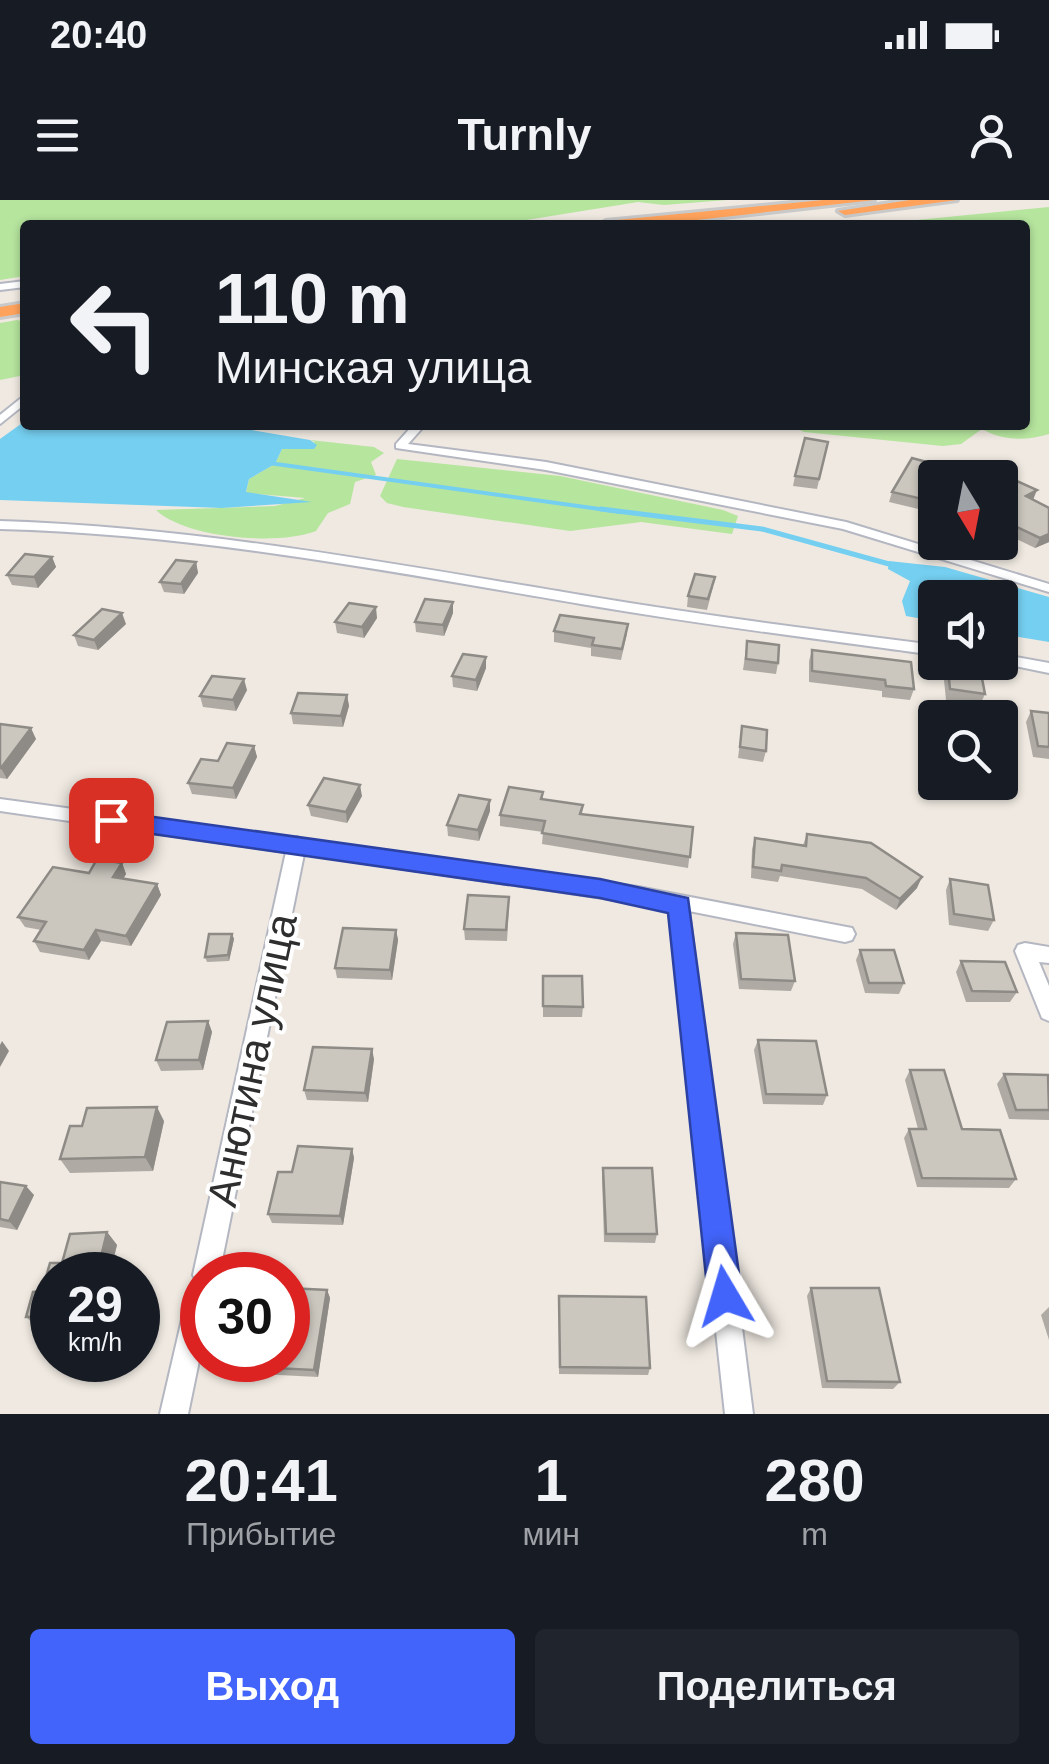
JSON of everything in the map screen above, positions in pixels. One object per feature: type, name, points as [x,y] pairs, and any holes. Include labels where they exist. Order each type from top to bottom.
[{"type":"highway","points":[[658,220],[867,200]]},
{"type":"highway","points":[[752,220],[950,200]]},
{"type":"street","points":[[0,421],[20,403]]},
{"type":"street","points":[[414,430],[400,446],[546,466],[846,526],[1049,588]]},
{"type":"street","points":[[0,525],[122,530],[356,557],[705,621],[918,648]]},
{"type":"street","points":[[1018,662],[1049,668]]},
{"type":"street","points":[[0,805],[638,894],[679,905],[845,934]]},
{"type":"street","name":"Анютина улица","points":[[211,1252],[296,844]]},
{"type":"street","points":[[679,905],[740,1414]]},
{"type":"street","points":[[1049,955],[1025,951],[1049,1012]]},
{"type":"street","points":[[174,1414],[181,1382]]},
{"type":"green space","points":[[0,200],[727,200],[664,205],[638,202],[526,220],[20,220],[20,277],[0,280]]},
{"type":"green space","points":[[1049,207],[1049,434],[1015,439],[984,430],[1030,430],[1030,220],[917,220]]},
{"type":"green space","points":[[20,321],[20,376],[0,380],[0,323]]},
{"type":"green space","points":[[800,430],[981,430],[961,444],[943,446]]},
{"type":"green space","points":[[310,440],[374,447],[384,453],[371,462],[376,475],[355,482],[350,504],[328,513],[316,531],[279,538],[233,537],[188,527],[156,510],[275,506],[305,498],[246,493],[249,479],[275,464],[282,449],[303,449],[315,442]]},
{"type":"green space","points":[[397,459],[560,476],[738,516],[732,534],[641,522],[570,531],[403,507],[387,503],[380,496]]},
{"type":"water","points":[[20,425],[20,430],[251,430],[310,440],[317,445],[314,449],[282,449],[275,464],[249,479],[246,492],[312,502],[222,508],[0,500],[0,439]]},
{"type":"water","points":[[889,561],[945,567],[990,580],[918,580],[918,618],[906,616],[902,601],[910,581],[888,569]]},
{"type":"water","points":[[1018,588],[1049,597],[1049,642],[1018,637]]},
{"type":"building","points":[[805,438],[828,442],[819,479],[795,476]]},
{"type":"building","points":[[912,458],[919,460],[918,498],[892,492]]},
{"type":"building","points":[[1018,482],[1037,490],[1026,496],[1049,508],[1049,534],[1040,538],[1018,528]]},
{"type":"building","points":[[25,554],[52,557],[34,577],[7,575]]},
{"type":"building","points":[[176,560],[196,562],[181,584],[160,582]]},
{"type":"building","points":[[695,574],[715,577],[708,599],[688,596]]},
{"type":"building","points":[[425,599],[453,602],[443,625],[415,622]]},
{"type":"building","points":[[349,603],[376,607],[362,627],[335,622]]},
{"type":"building","points":[[102,609],[122,613],[94,640],[74,635]]},
{"type":"building","points":[[560,615],[628,624],[622,649],[592,645],[594,638],[554,631]]},
{"type":"building","points":[[747,641],[779,645],[778,663],[746,659]]},
{"type":"building","points":[[812,650],[911,662],[914,689],[886,686],[885,680],[812,671]]},
{"type":"building","points":[[463,654],[486,657],[476,680],[452,676]]},
{"type":"building","points":[[212,676],[244,679],[233,700],[200,696]]},
{"type":"building","points":[[949,680],[982,680],[985,694],[950,689]]},
{"type":"building","points":[[298,693],[347,695],[341,716],[291,713]]},
{"type":"building","points":[[1031,711],[1049,713],[1049,747],[1038,746]]},
{"type":"building","points":[[0,724],[31,728],[1,768],[0,768]]},
{"type":"building","points":[[742,726],[767,730],[766,751],[740,747]]},
{"type":"building","points":[[227,743],[254,746],[233,788],[188,783],[201,759],[218,761]]},
{"type":"building","points":[[324,778],[360,785],[346,812],[308,805]]},
{"type":"building","points":[[509,787],[543,792],[541,799],[583,805],[580,814],[693,827],[690,857],[542,833],[545,821],[500,815]]},
{"type":"building","points":[[459,795],[490,800],[478,830],[447,825]]},
{"type":"building","points":[[807,834],[871,843],[922,877],[900,899],[866,878],[782,865],[781,871],[753,867],[755,838],[806,846]]},
{"type":"building","points":[[97,859],[122,863],[113,877],[157,884],[126,936],[96,930],[84,950],[34,941],[46,922],[18,917],[53,867],[89,873]]},
{"type":"building","points":[[950,879],[988,885],[994,920],[954,914]]},
{"type":"building","points":[[468,895],[509,897],[506,930],[464,929]]},
{"type":"building","points":[[343,928],[396,930],[390,970],[335,968]]},
{"type":"building","points":[[736,933],[788,935],[795,981],[741,979]]},
{"type":"building","points":[[209,934],[232,934],[228,955],[205,957]]},
{"type":"building","points":[[860,950],[894,950],[904,983],[869,983]]},
{"type":"building","points":[[961,961],[1005,962],[1017,992],[972,991]]},
{"type":"building","points":[[543,976],[582,976],[583,1007],[543,1006]]},
{"type":"building","points":[[208,1021],[199,1060],[156,1060],[167,1022]]},
{"type":"building","points":[[758,1040],[816,1041],[827,1095],[766,1094]]},
{"type":"building","points":[[313,1047],[372,1049],[365,1093],[304,1090]]},
{"type":"building","points":[[910,1070],[944,1070],[962,1129],[1000,1130],[1016,1179],[922,1178],[909,1129],[926,1129]]},
{"type":"building","points":[[1004,1074],[1048,1075],[1049,1110],[1016,1110]]},
{"type":"building","points":[[157,1107],[145,1157],[60,1159],[70,1126],[82,1126],[87,1108]]},
{"type":"building","points":[[298,1146],[352,1149],[340,1216],[268,1214],[278,1172],[292,1172]]},
{"type":"building","points":[[603,1168],[652,1168],[657,1234],[606,1234]]},
{"type":"building","points":[[0,1182],[26,1186],[9,1221],[0,1219]]},
{"type":"building","points":[[107,1232],[102,1252],[65,1252],[70,1234]]},
{"type":"building","points":[[811,1288],[879,1288],[900,1382],[827,1381]]},
{"type":"building","points":[[310,1289],[327,1290],[314,1370],[310,1370]]},
{"type":"building","points":[[559,1296],[646,1297],[650,1368],[560,1367]]},
{"type":"waterway","points":[[269,463],[621,512]]},
{"type":"waterway","points":[[601,509],[762,529],[889,564]]},
{"type":"route","points":[[111,820],[638,894],[679,905],[725,1296]]}]
